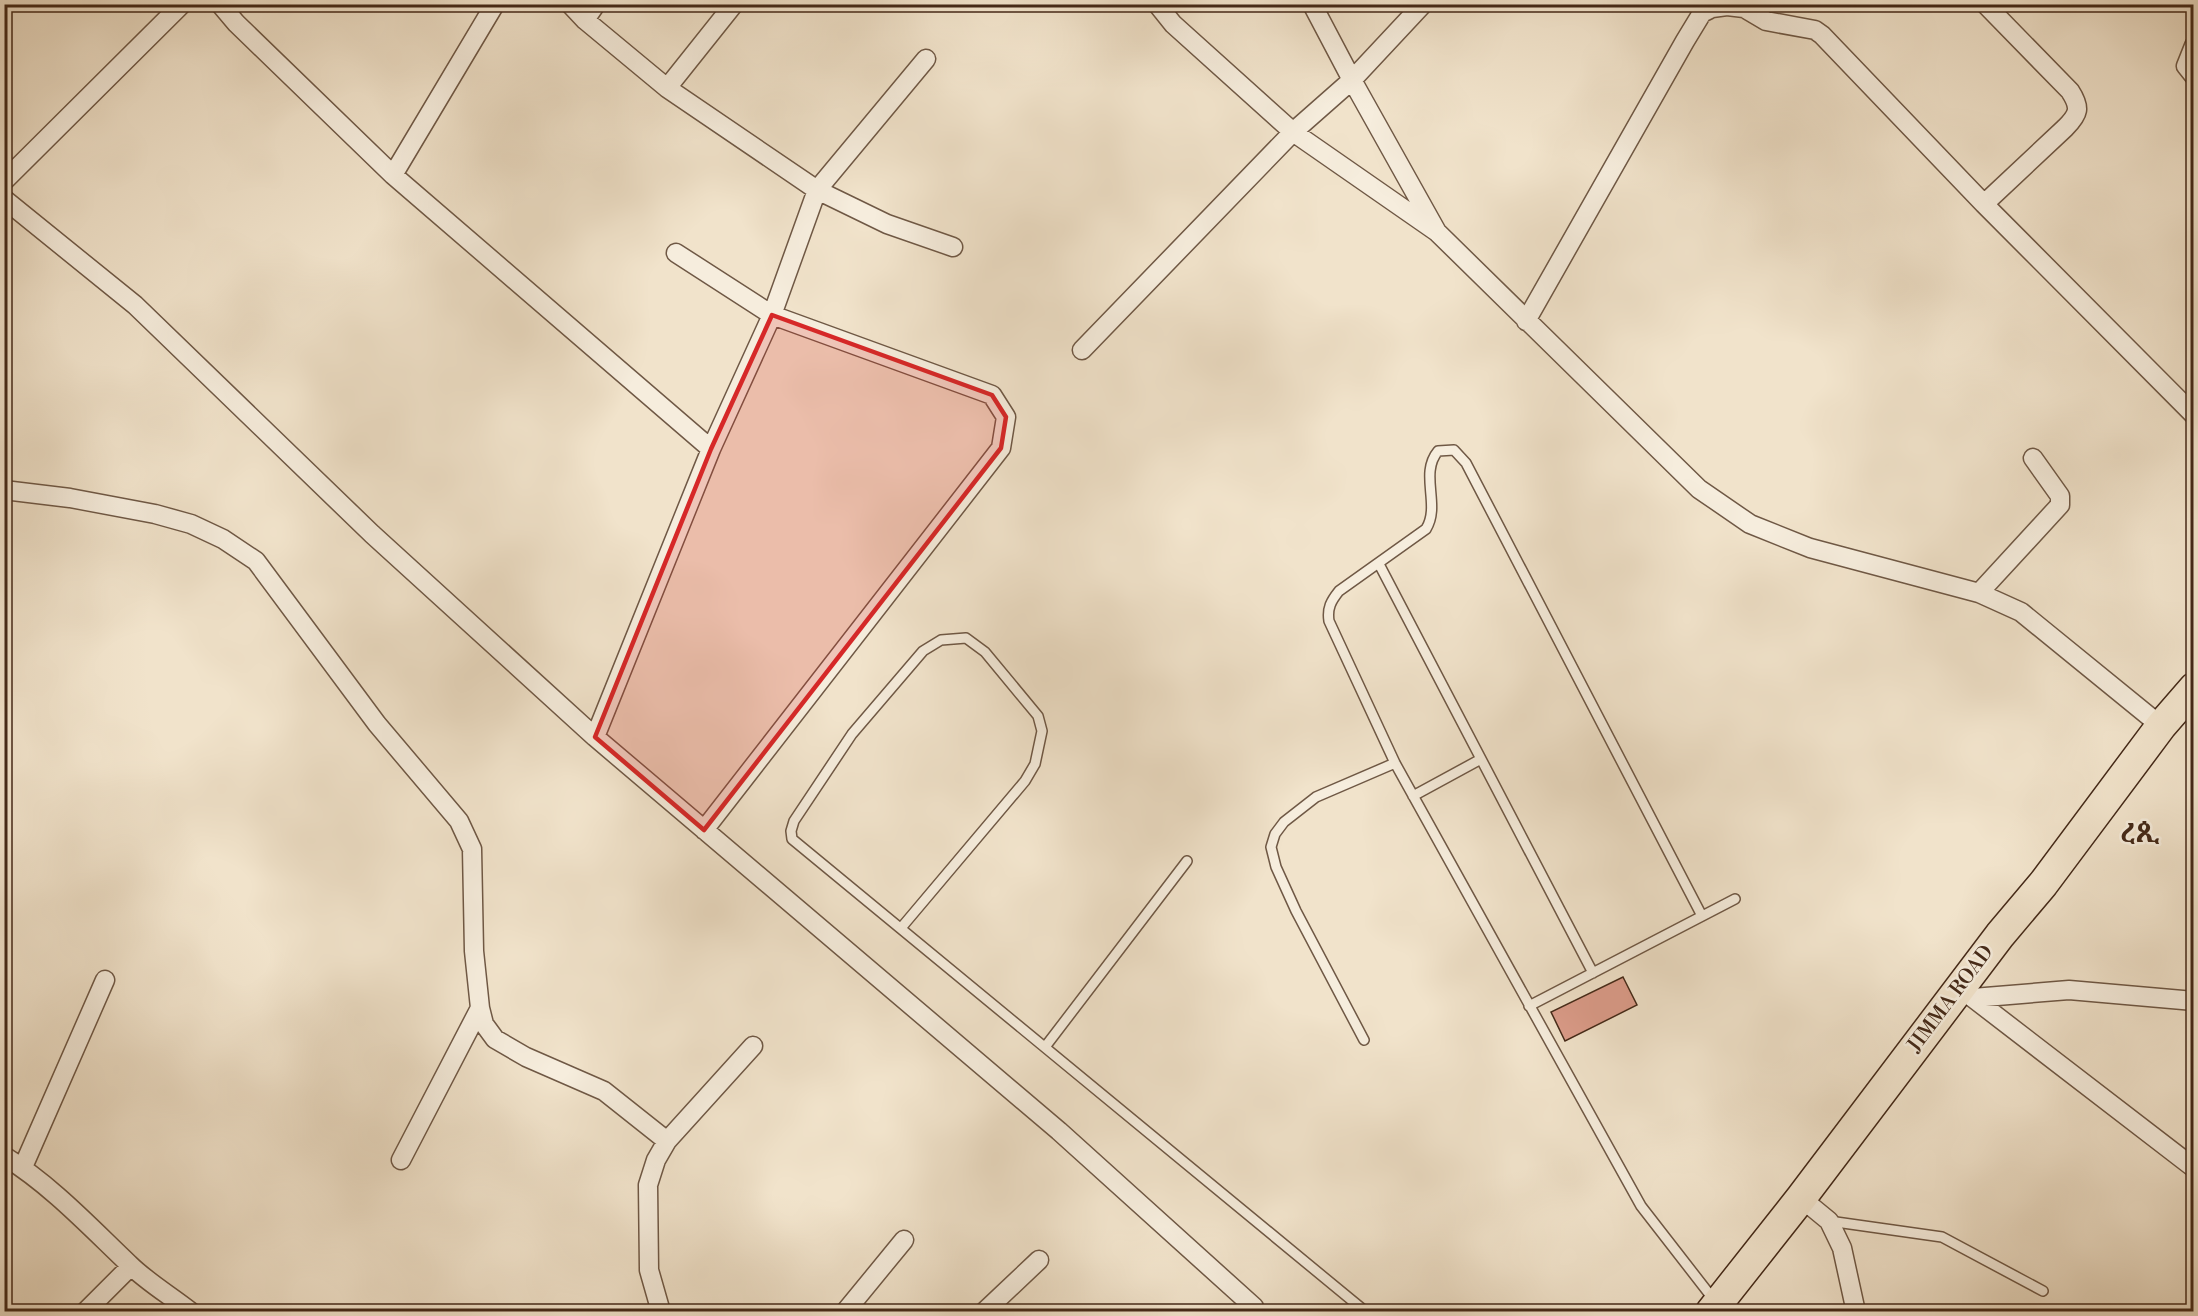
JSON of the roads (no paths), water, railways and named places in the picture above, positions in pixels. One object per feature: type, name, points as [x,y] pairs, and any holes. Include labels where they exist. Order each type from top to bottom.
[{"type":"highway","name":"JIMMA ROAD","points":[[1714,1308],[1966,993],[2000,934],[2043,884],[2161,726],[2193,688]]},
{"type":"street","points":[[4,181],[182,4]]},
{"type":"street","points":[[220,4],[236,23],[393,175],[711,449]]},
{"type":"street","points":[[393,175],[495,4]]},
{"type":"street","points":[[570,4],[585,20],[667,88],[817,190],[887,224],[953,247]]},
{"type":"street","points":[[585,20],[596,4]]},
{"type":"street","points":[[667,88],[734,4]]},
{"type":"street","points":[[1157,4],[1173,24],[1293,132],[1437,232],[1699,489],[1750,524],[1810,548],[1979,593],[2021,612],[2161,726]]},
{"type":"street","points":[[1312,4],[1437,232]]},
{"type":"street","points":[[1082,350],[1293,132],[1352,80],[1423,4]]},
{"type":"street","points":[[1984,204],[2074,119],[2077,111],[2076,101],[2070,91],[1985,4]]},
{"type":"street","points":[[1526,321],[1702,13],[1712,8],[1744,8],[1766,21],[1815,30],[1822,35],[1984,204],[2193,415]]},
{"type":"street","points":[[2193,46],[2186,66],[2193,76]]},
{"type":"street","points":[[595,737],[711,449],[772,315],[817,190],[926,59]]},
{"type":"street","points":[[4,199],[135,304],[372,534],[595,737],[1059,1131],[1254,1307],[1255,1311]]},
{"type":"street","points":[[676,253],[772,315],[992,395],[1006,417],[1001,448],[704,830]]},
{"type":"street","points":[[1979,593],[2060,505],[2060,496],[2033,458]]},
{"type":"street","points":[[4,490],[70,498],[155,514],[191,524],[223,539],[256,561],[377,724],[459,821],[472,849],[474,951],[484,1024],[495,1039],[525,1057],[604,1091],[667,1141]]},
{"type":"street","points":[[22,1167],[105,980]]},
{"type":"street","points":[[1966,993],[2069,990],[2193,1001]]},
{"type":"street","points":[[1966,993],[2190,1160]]},
{"type":"street","points":[[401,1160],[480,1008]]},
{"type":"street","points":[[661,1311],[649,1270],[648,1185],[656,1160],[667,1141],[753,1046]]},
{"type":"street","points":[[4,1156],[22,1167],[76,1211],[131,1266],[191,1311]]},
{"type":"street","points":[[1801,1198],[1828,1221],[1842,1248],[1856,1311]]},
{"type":"street","points":[[845,1311],[904,1240]]},
{"type":"street","points":[[984,1311],[1039,1260]]},
{"type":"street","points":[[85,1311],[131,1266]]},
{"type":"lane","points":[[1702,916],[1466,463],[1454,450],[1438,451],[1432,458],[1429,470],[1431,522],[1426,529],[1339,591],[1327,611],[1329,621],[1395,763],[1641,1206],[1714,1308]]},
{"type":"lane","points":[[1379,564],[1593,973]]},
{"type":"lane","points":[[901,928],[1026,781],[1035,764],[1042,731],[1038,716],[985,652],[966,638],[941,640],[923,651],[852,734],[794,821],[791,831],[792,839],[1366,1311]]},
{"type":"lane","points":[[1413,796],[1481,759]]},
{"type":"lane","points":[[1364,1040],[1296,911],[1276,867],[1271,847],[1275,834],[1284,822],[1316,797],[1395,763]]},
{"type":"lane","points":[[1045,1047],[1187,861]]},
{"type":"lane","points":[[1529,1006],[1735,899]]},
{"type":"lane","points":[[1828,1221],[1942,1237],[2043,1292]]},
{"type":"district","name":"ረጲ","points":[[2140,834]]}]
